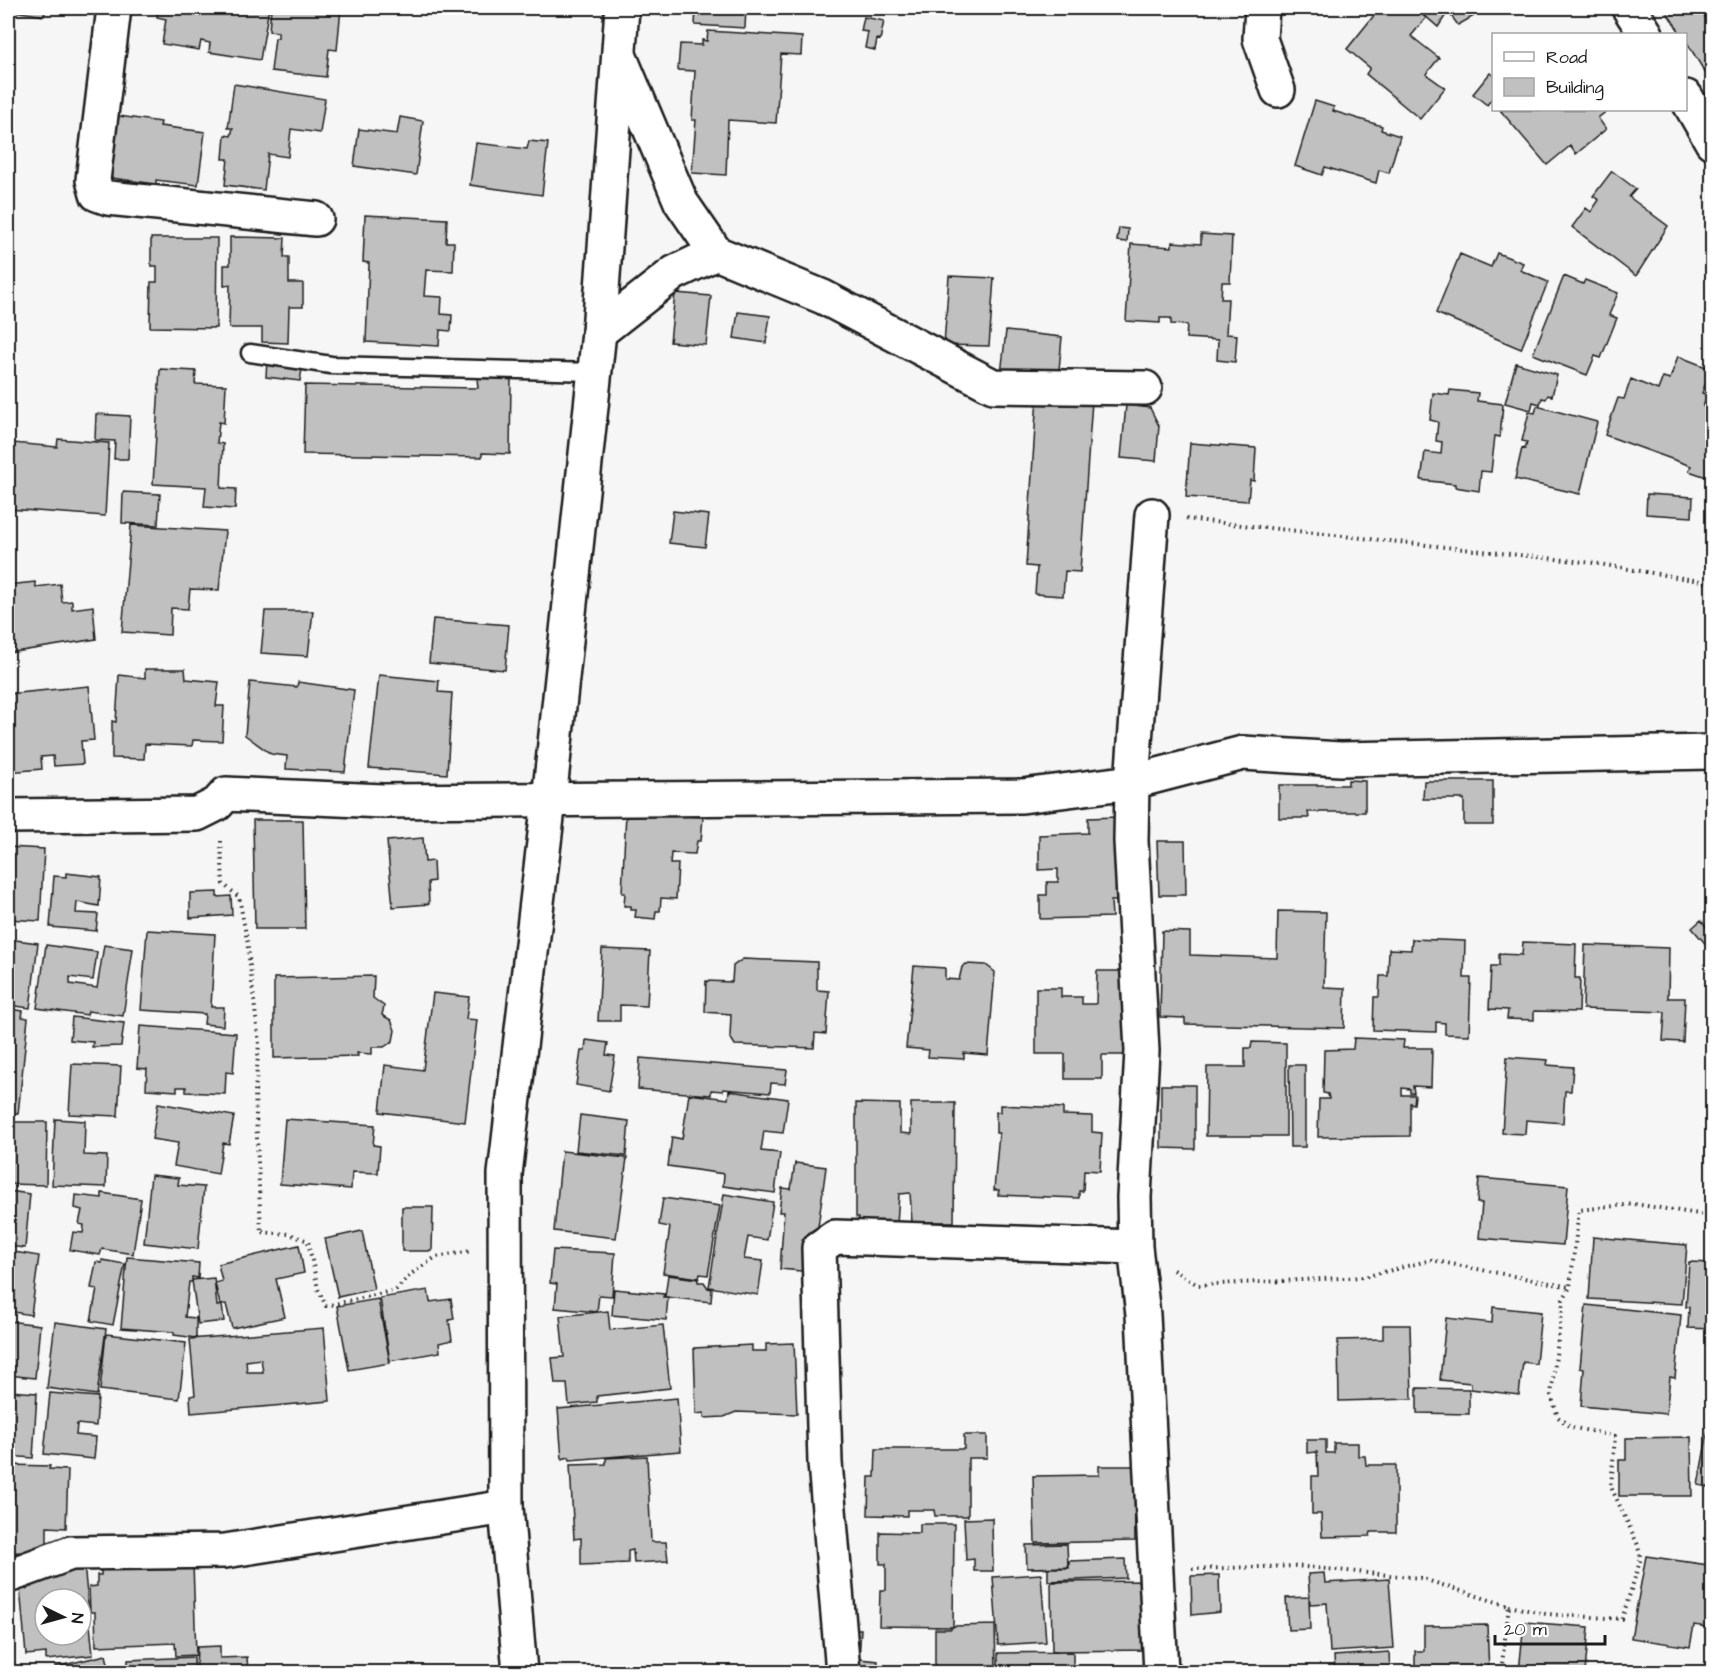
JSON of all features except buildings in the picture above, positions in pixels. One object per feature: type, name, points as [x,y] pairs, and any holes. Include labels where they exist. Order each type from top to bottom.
[{"type":"street","points":[[114,8],[93,180],[97,194],[108,198],[316,219]]},
{"type":"street","points":[[520,1672],[506,1507],[505,1174],[549,800],[599,332],[622,8]]},
{"type":"street","points":[[1262,8],[1260,39],[1278,90]]},
{"type":"street","points":[[1629,8],[1645,33]]},
{"type":"street","points":[[619,55],[681,202],[716,253],[823,297],[993,386],[1145,388]]},
{"type":"street","points":[[1687,99],[1713,142]]},
{"type":"street","points":[[599,332],[674,273],[716,253]]},
{"type":"street","points":[[1152,515],[1132,782],[1131,841],[1142,1051],[1134,1197],[1135,1247],[1143,1315],[1161,1672]]},
{"type":"street","points":[[8,816],[196,814],[217,804],[226,794],[383,801],[1022,796],[1132,782],[1243,753],[1340,759],[1713,752]]},
{"type":"street","points":[[843,1672],[825,1463],[819,1248],[835,1237],[1135,1247]]},
{"type":"street","points":[[8,1576],[71,1553],[225,1551],[506,1507]]},
{"type":"lane","points":[[250,353],[331,365],[593,372]]},
{"type":"path","points":[[1152,515],[1593,562],[1713,584]]},
{"type":"path","points":[[217,804],[223,884],[239,897],[247,940],[259,1044],[255,1092],[261,1232],[289,1234],[308,1241],[318,1289],[326,1306],[396,1290],[411,1274],[436,1257],[473,1251],[505,1250]]},
{"type":"path","points":[[1155,1570],[1294,1566],[1420,1578],[1509,1606],[1546,1614],[1622,1618],[1641,1558],[1637,1543],[1611,1487],[1615,1436],[1570,1427],[1558,1417],[1551,1395],[1563,1300],[1570,1287],[1579,1210],[1634,1204],[1713,1216]]},
{"type":"path","points":[[1135,1247],[1198,1285],[1364,1277],[1431,1260],[1570,1287]]},
{"type":"path","points":[[1501,1672],[1509,1606]]}]
